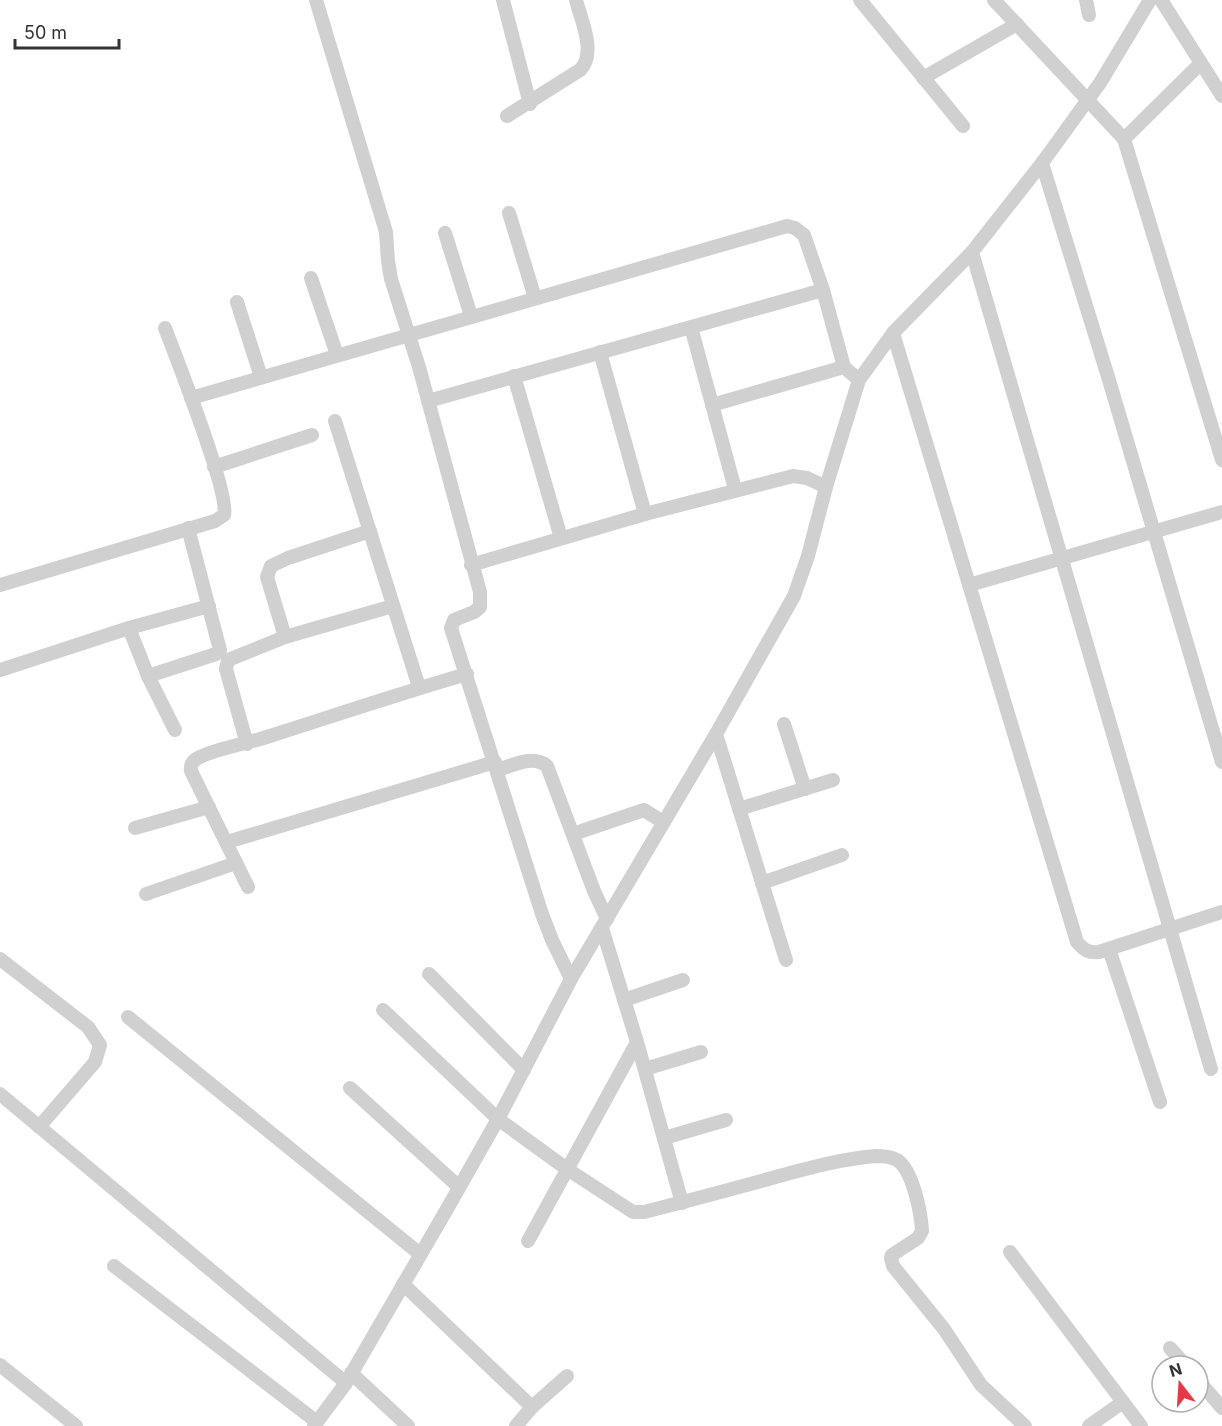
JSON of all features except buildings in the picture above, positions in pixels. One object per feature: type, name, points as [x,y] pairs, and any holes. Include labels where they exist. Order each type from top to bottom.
[{"type":"street","points":[[316,0],[386,232],[389,269],[480,592],[480,607],[454,620],[451,628],[542,914],[571,979]]},
{"type":"street","points":[[503,0],[530,104]]},
{"type":"street","points":[[507,116],[530,104],[586,64],[587,44],[576,0]]},
{"type":"street","points":[[860,0],[963,126]]},
{"type":"street","points":[[994,0],[1124,139],[1222,460]]},
{"type":"street","points":[[1086,0],[1089,15]]},
{"type":"street","points":[[114,1266],[315,1424],[349,1378],[498,1119],[571,979],[716,734],[794,596],[808,556],[826,487],[859,380],[893,333],[972,252],[1042,163],[1100,83],[1150,0]]},
{"type":"street","points":[[1161,0],[1222,96]]},
{"type":"street","points":[[923,78],[1017,24]]},
{"type":"street","points":[[1124,139],[1201,63]]},
{"type":"street","points":[[1042,163],[1220,745],[1222,762]]},
{"type":"street","points":[[509,213],[535,298]]},
{"type":"street","points":[[191,398],[787,226],[795,228],[804,235],[823,290],[844,367],[859,380]]},
{"type":"street","points":[[446,233],[471,316]]},
{"type":"street","points":[[972,252],[1211,1070]]},
{"type":"street","points":[[311,278],[337,356]]},
{"type":"street","points":[[428,401],[823,290]]},
{"type":"street","points":[[237,302],[261,377]]},
{"type":"street","points":[[691,327],[735,489]]},
{"type":"street","points":[[0,585],[215,521],[224,515],[226,511],[214,467],[165,328]]},
{"type":"street","points":[[893,333],[1074,935],[1084,950],[1090,953],[1109,949],[1222,912]]},
{"type":"street","points":[[600,352],[645,514]]},
{"type":"street","points":[[712,405],[844,367]]},
{"type":"street","points":[[514,376],[561,538]]},
{"type":"street","points":[[335,421],[419,687]]},
{"type":"street","points":[[214,467],[312,435]]},
{"type":"street","points":[[471,565],[735,489],[793,476],[807,478],[826,487]]},
{"type":"street","points":[[969,585],[1222,512]]},
{"type":"street","points":[[148,676],[219,652],[220,645],[188,528]]},
{"type":"street","points":[[285,638],[267,577],[271,566],[288,558],[370,531]]},
{"type":"street","points":[[0,670],[129,628],[209,606]]},
{"type":"street","points":[[247,744],[226,669],[226,663],[232,656],[393,606]]},
{"type":"street","points":[[129,628],[148,676],[175,730]]},
{"type":"street","points":[[248,887],[191,771],[191,764],[202,756],[247,744],[419,687],[467,674]]},
{"type":"street","points":[[784,724],[805,789]]},
{"type":"street","points":[[716,734],[786,960]]},
{"type":"street","points":[[227,842],[496,766],[530,760],[547,766],[604,923],[681,1203]]},
{"type":"street","points":[[739,809],[833,780]]},
{"type":"street","points":[[135,828],[209,807]]},
{"type":"street","points":[[573,834],[644,810],[663,822]]},
{"type":"street","points":[[762,883],[842,855]]},
{"type":"street","points":[[146,894],[237,862]]},
{"type":"street","points":[[1109,949],[1160,1102]]},
{"type":"street","points":[[0,959],[88,1027],[99,1045],[95,1062],[39,1126]]},
{"type":"street","points":[[429,974],[524,1070]]},
{"type":"street","points":[[624,1000],[683,980]]},
{"type":"street","points":[[383,1010],[498,1119],[567,1169],[633,1212],[644,1212],[841,1162],[874,1156],[895,1159],[902,1164],[912,1184],[922,1232],[918,1239],[892,1255],[893,1266],[944,1329],[981,1385],[1025,1426]]},
{"type":"street","points":[[128,1017],[420,1254]]},
{"type":"street","points":[[528,1241],[638,1042]]},
{"type":"street","points":[[645,1069],[701,1052]]},
{"type":"street","points":[[350,1088],[459,1187]]},
{"type":"street","points":[[0,1094],[408,1426]]},
{"type":"street","points":[[664,1138],[726,1120]]},
{"type":"street","points":[[1010,1252],[1141,1426]]},
{"type":"street","points":[[403,1284],[532,1407]]},
{"type":"street","points":[[1170,1348],[1175,1354]]},
{"type":"street","points":[[0,1365],[76,1426]]},
{"type":"street","points":[[516,1426],[532,1407],[567,1376]]},
{"type":"street","points":[[1210,1394],[1222,1408]]},
{"type":"street","points":[[1089,1426],[1123,1402]]}]
